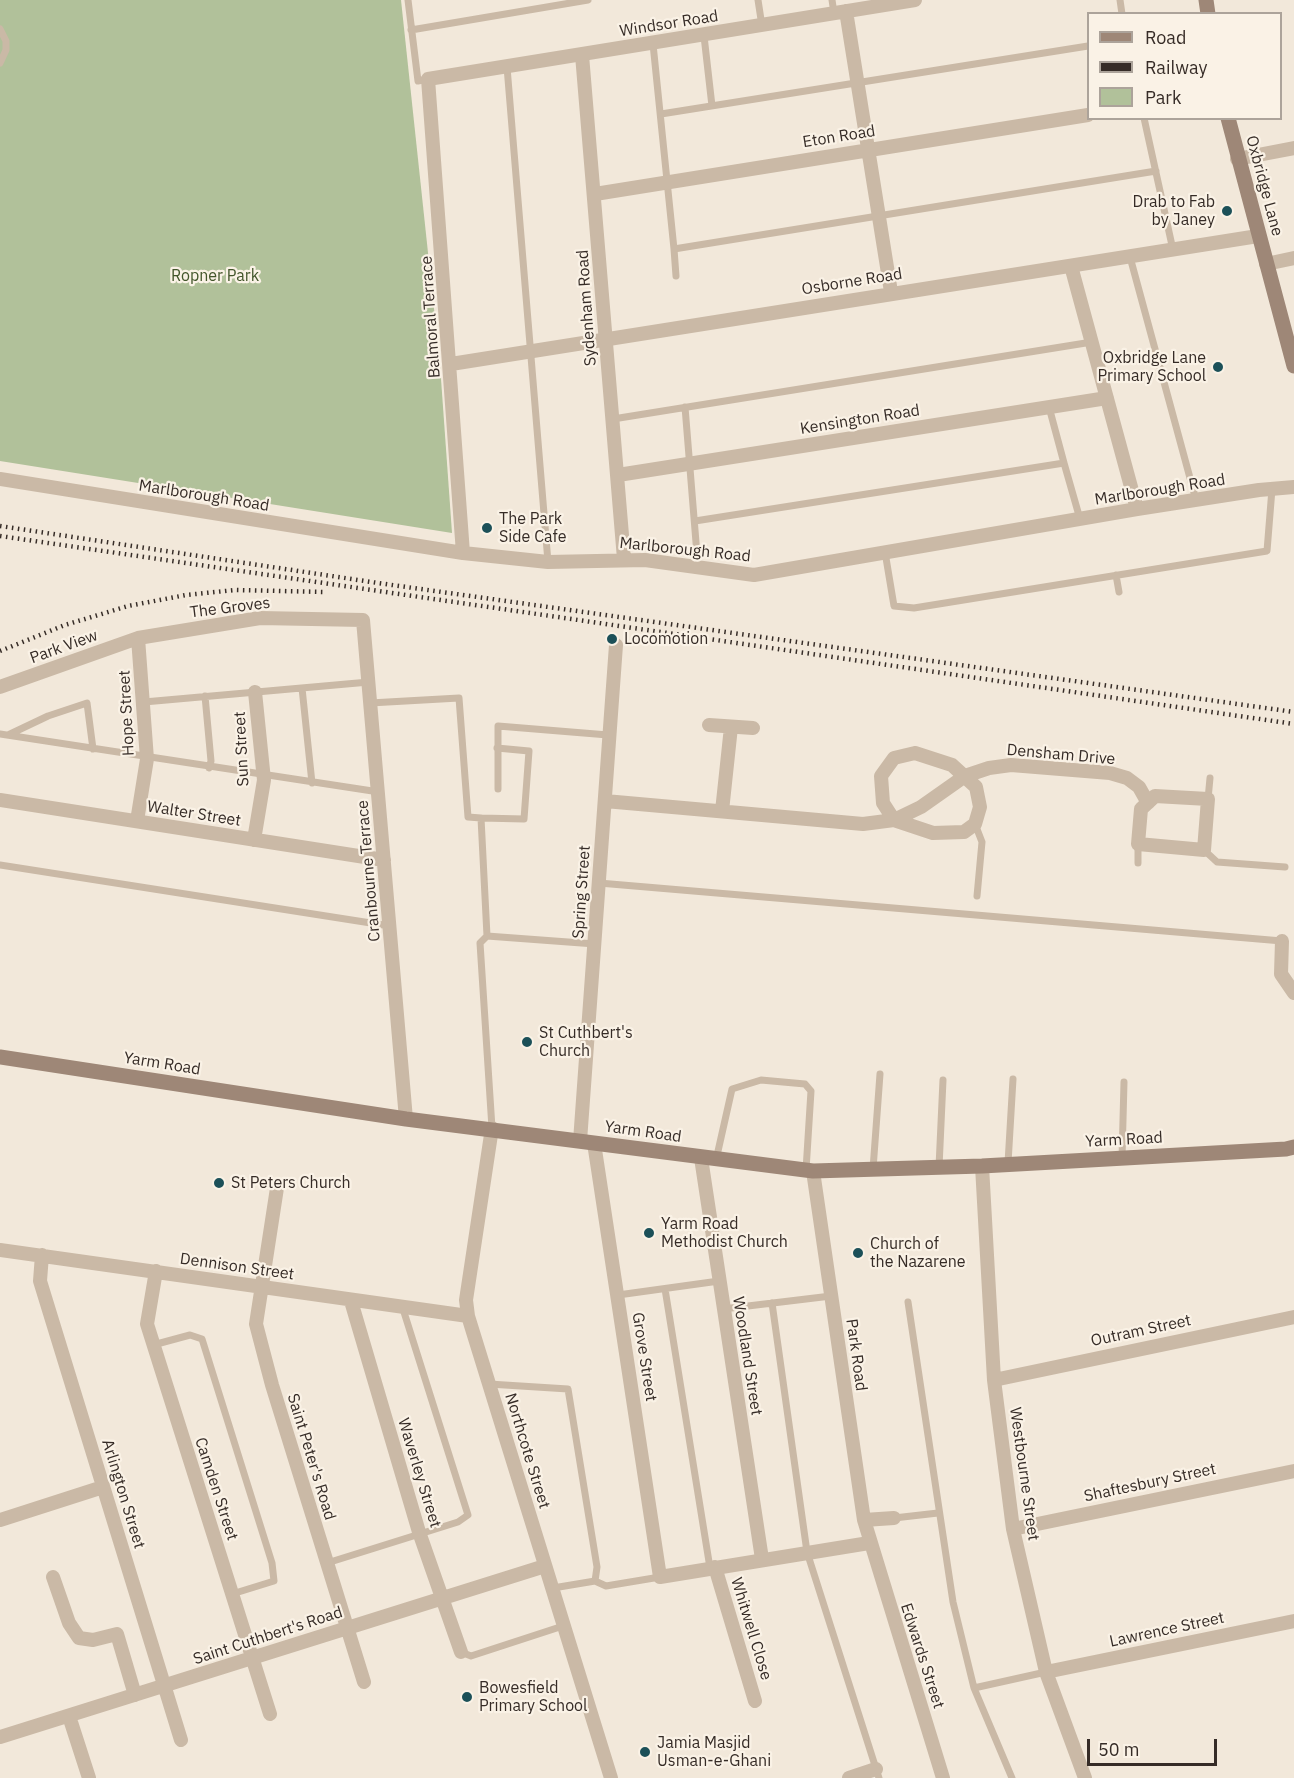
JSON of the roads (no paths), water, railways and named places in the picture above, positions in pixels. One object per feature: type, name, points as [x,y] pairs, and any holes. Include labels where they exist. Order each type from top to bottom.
[{"type":"street","name":"Windsor Road","points":[[428,79],[762,26],[837,8],[915,0]]},
{"type":"street","points":[[837,8],[858,83],[891,292]]},
{"type":"street","name":"Sydenham Road","points":[[582,55],[624,559]]},
{"type":"street","name":"Balmoral Terrace","points":[[428,79],[451,364],[463,553]]},
{"type":"street","name":"Eton Road","points":[[595,194],[868,148],[1087,115]]},
{"type":"street","name":"Oxbridge Lane","points":[[1228,120],[1294,366]]},
{"type":"street","points":[[1238,159],[1294,148]]},
{"type":"street","name":"Osborne Road","points":[[451,364],[891,292],[1258,236]]},
{"type":"street","points":[[1266,264],[1294,258]]},
{"type":"street","points":[[1071,266],[1137,509]]},
{"type":"street","name":"Kensington Road","points":[[618,475],[1107,398]]},
{"type":"street","name":"Marlborough Road","points":[[0,479],[463,553],[548,562],[624,559],[754,574],[1137,509],[1294,487]]},
{"type":"street","name":"The Groves","points":[[138,638],[260,618],[363,620]]},
{"type":"street","name":"Cranbourne Terrace","points":[[363,620],[406,1119]]},
{"type":"street","name":"Park View","points":[[0,687],[138,638]]},
{"type":"street","name":"Hope Street","points":[[137,821],[147,759],[138,638]]},
{"type":"street","name":"Spring Street","points":[[587,1142],[595,944],[616,645]]},
{"type":"street","name":"Sun Street","points":[[254,840],[263,776],[255,692]]},
{"type":"street","points":[[709,725],[753,728]]},
{"type":"street","points":[[722,811],[730,727]]},
{"type":"street","points":[[903,754],[928,756],[952,765],[965,776],[976,787],[980,807],[975,824],[964,832],[951,834],[918,829],[894,820],[884,803],[881,776],[894,758],[903,754]]},
{"type":"street","name":"Densham Drive","points":[[605,801],[863,824],[894,820],[921,807],[965,776],[989,768],[1011,765],[1110,773],[1126,778],[1138,787],[1148,803]]},
{"type":"street","points":[[1155,796],[1208,799],[1204,850],[1138,844],[1141,809],[1148,803],[1155,796]]},
{"type":"street","name":"Walter Street","points":[[0,800],[384,860]]},
{"type":"street","points":[[1282,941],[1281,974],[1294,993]]},
{"type":"street","name":"Yarm Road","points":[[0,1057],[406,1119],[492,1128],[809,1171],[982,1166],[1292,1147]]},
{"type":"street","name":"Northcote Street","points":[[492,1128],[466,1300],[468,1316],[611,1778]]},
{"type":"street","name":"Grove Street","points":[[587,1142],[618,1295],[660,1576]]},
{"type":"street","name":"Woodland Street","points":[[708,1159],[719,1281],[762,1559]]},
{"type":"street","name":"Westbourne Street","points":[[982,1166],[994,1380],[1013,1528],[1046,1672],[1085,1778]]},
{"type":"street","name":"Park Road","points":[[809,1171],[831,1296],[869,1543]]},
{"type":"street","name":"Saint Peter's Road","points":[[277,1188],[260,1286],[256,1324],[272,1385],[364,1682]]},
{"type":"street","name":"Dennison Street","points":[[0,1250],[260,1286],[403,1309],[468,1316]]},
{"type":"street","name":"Arlington Street","points":[[42,1255],[40,1281],[181,1740]]},
{"type":"street","name":"Camden Street","points":[[156,1271],[147,1324],[270,1714]]},
{"type":"street","name":"Waverley Street","points":[[351,1301],[419,1532],[461,1652]]},
{"type":"street","name":"Outram Street","points":[[994,1380],[1294,1317]]},
{"type":"street","name":"Shaftesbury Street","points":[[1013,1528],[1294,1471]]},
{"type":"street","points":[[0,1520],[103,1487]]},
{"type":"street","points":[[864,1520],[894,1518]]},
{"type":"street","points":[[660,1576],[869,1543]]},
{"type":"street","name":"Edwards Street","points":[[869,1543],[943,1778]]},
{"type":"street","name":"Saint Cuthbert's Road","points":[[0,1737],[545,1566]]},
{"type":"street","name":"Whitwell Close","points":[[712,1567],[755,1701]]},
{"type":"street","points":[[53,1577],[69,1623],[79,1638],[93,1640],[117,1634],[135,1695]]},
{"type":"street","name":"Lawrence Street","points":[[1046,1672],[1294,1621]]},
{"type":"street","points":[[69,1716],[89,1778]]},
{"type":"street","points":[[849,1778],[878,1773]]},
{"type":"lane","points":[[408,0],[418,81],[428,79]]},
{"type":"lane","points":[[411,30],[588,0]]},
{"type":"lane","points":[[758,0],[762,26]]},
{"type":"lane","points":[[0,28],[6,41],[6,50],[0,63]]},
{"type":"lane","points":[[704,36],[712,106]]},
{"type":"lane","points":[[653,44],[676,276]]},
{"type":"lane","points":[[661,114],[1087,46]]},
{"type":"lane","points":[[507,67],[548,562]]},
{"type":"lane","points":[[1144,120],[1173,250]]},
{"type":"lane","points":[[674,249],[1156,171]]},
{"type":"lane","points":[[1130,256],[1196,501]]},
{"type":"lane","points":[[613,419],[1092,342]]},
{"type":"lane","points":[[685,407],[698,567]]},
{"type":"lane","points":[[1049,407],[1080,519]]},
{"type":"lane","points":[[695,521],[1064,463]]},
{"type":"lane","points":[[885,552],[894,606],[914,608],[1267,551],[1272,489]]},
{"type":"lane","points":[[1116,575],[1119,592]]},
{"type":"lane","points":[[144,702],[369,682]]},
{"type":"lane","points":[[302,688],[312,783]]},
{"type":"lane","points":[[205,696],[211,761],[209,768]]},
{"type":"lane","points":[[370,703],[459,698],[468,817],[524,819],[529,751],[497,748]]},
{"type":"lane","points":[[4,734],[87,703],[93,749]]},
{"type":"lane","points":[[498,789],[498,726],[608,735]]},
{"type":"lane","points":[[4,734],[147,759],[379,792]]},
{"type":"lane","points":[[1208,799],[1210,778]]},
{"type":"lane","points":[[481,818],[487,936],[480,943],[492,1128]]},
{"type":"lane","points":[[975,824],[982,843],[977,896]]},
{"type":"lane","points":[[1138,844],[1138,863]]},
{"type":"lane","points":[[1204,850],[1216,862],[1285,867]]},
{"type":"lane","points":[[0,865],[390,926]]},
{"type":"lane","points":[[599,883],[1282,941]]},
{"type":"lane","points":[[487,936],[595,944]]},
{"type":"lane","points":[[873,1169],[880,1074]]},
{"type":"lane","points":[[1008,1163],[1013,1079]]},
{"type":"lane","points":[[708,1159],[732,1089],[761,1080],[805,1084],[811,1091],[809,1171]]},
{"type":"lane","points":[[939,1167],[943,1080]]},
{"type":"lane","points":[[1122,1158],[1124,1082]]},
{"type":"lane","points":[[618,1295],[719,1281]]},
{"type":"lane","points":[[665,1289],[712,1567]]},
{"type":"lane","points":[[723,1309],[831,1296]]},
{"type":"lane","points":[[908,1302],[953,1602],[974,1688],[1012,1778]]},
{"type":"lane","points":[[772,1303],[807,1552],[878,1773]]},
{"type":"lane","points":[[327,1563],[419,1532],[458,1522],[468,1515],[403,1309]]},
{"type":"lane","points":[[153,1345],[190,1335],[202,1339],[272,1563],[274,1581],[232,1594]]},
{"type":"lane","points":[[489,1384],[568,1389],[597,1567],[595,1581]]},
{"type":"lane","points":[[894,1518],[938,1513]]},
{"type":"lane","points":[[553,1588],[595,1581],[606,1586],[660,1576]]},
{"type":"lane","points":[[461,1652],[471,1656],[564,1626]]},
{"type":"lane","points":[[974,1688],[1046,1672]]},
{"type":"railway","points":[[0,526],[378,583],[1294,712]]},
{"type":"railway","points":[[0,536],[1294,724]]},
{"type":"railway","points":[[0,651],[65,625],[128,606],[186,595],[235,590],[326,592]]},
{"type":"place","name":"Drab to Fab by Janey","points":[[1227,211]]},
{"type":"place","name":"Oxbridge Lane Primary School","points":[[1218,367]]},
{"type":"place","name":"The Park Side Cafe","points":[[487,528]]},
{"type":"place","name":"Locomotion","points":[[612,639]]},
{"type":"place","name":"St Cuthbert's Church","points":[[527,1042]]},
{"type":"place","name":"St Peters Church","points":[[219,1183]]},
{"type":"place","name":"Yarm Road Methodist Church","points":[[649,1233]]},
{"type":"place","name":"Church of the Nazarene","points":[[858,1253]]},
{"type":"place","name":"Bowesfield Primary School","points":[[467,1697]]},
{"type":"place","name":"Jamia Masjid Usman-e-Ghani","points":[[645,1752]]},
{"type":"park label","name":"Ropner Park","points":[[215,276]]}]
